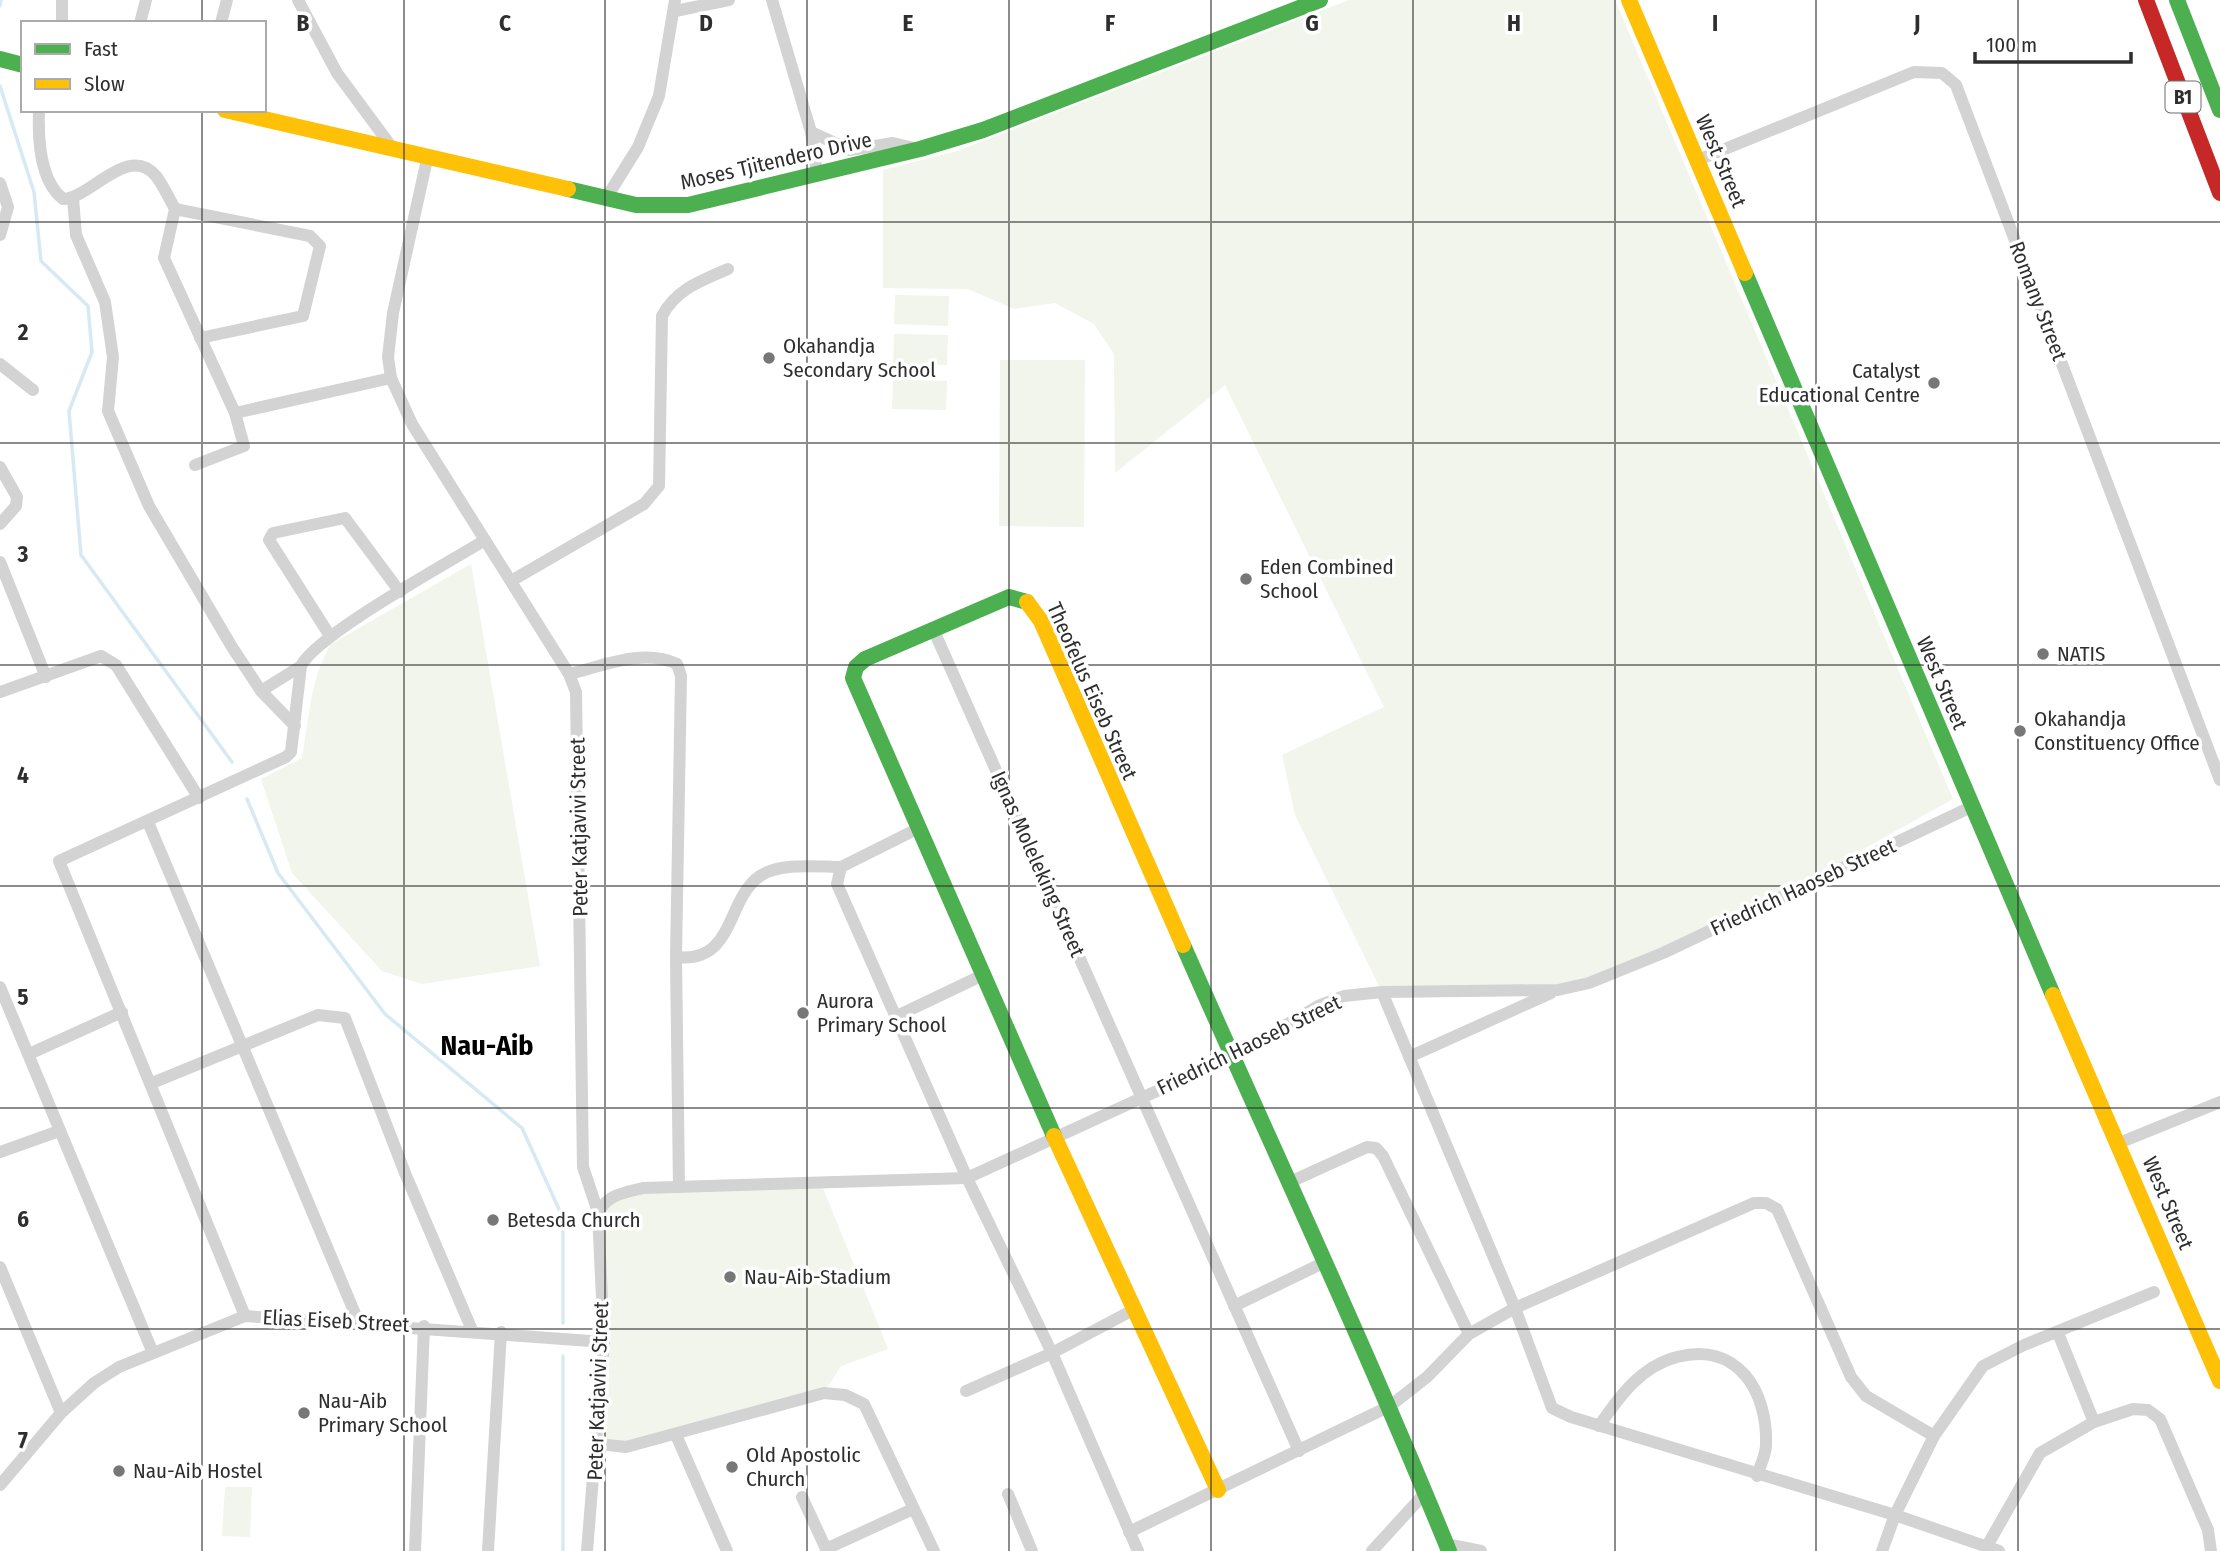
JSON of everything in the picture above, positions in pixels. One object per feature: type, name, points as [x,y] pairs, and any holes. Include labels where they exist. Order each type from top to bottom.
[{"type":"main road","name":"Moses Tjitendero Drive","points":[[234,112],[391,146],[636,205],[688,205],[920,149],[983,130],[1320,0]]},
{"type":"main road","name":"West Street","points":[[1629,0],[1971,807],[2220,1381]]},
{"type":"main road","name":"B1","points":[[2146,0],[2220,193]]},
{"type":"main road","name":"B1","points":[[2177,0],[2220,110]]},
{"type":"main road","points":[[0,59],[21,64]]},
{"type":"main road","name":"Theofelus Eiseb Street","points":[[1218,1490],[1054,1137],[985,974],[853,678],[856,667],[865,659],[1009,597],[1023,598],[1030,602],[1233,1056]]},
{"type":"main road","points":[[1233,1056],[1390,1406],[1447,1547]]},
{"type":"street","points":[[62,0],[62,21]]},
{"type":"street","points":[[141,21],[146,0]]},
{"type":"street","points":[[222,21],[227,0]]},
{"type":"street","points":[[298,0],[337,73],[391,146]]},
{"type":"street","points":[[607,197],[638,146],[659,96],[675,6],[729,0]]},
{"type":"street","points":[[772,0],[811,132],[817,173]]},
{"type":"street","name":"Romany Street","points":[[1698,160],[1914,72],[1942,73],[1956,85],[2220,780]]},
{"type":"street","points":[[39,112],[38,135],[49,183],[63,199],[73,198],[121,167],[145,168],[155,174],[175,209],[163,258],[235,413],[244,446],[195,465]]},
{"type":"street","points":[[811,132],[850,150],[893,143],[920,149]]},
{"type":"street","name":"Peter Katjavivi Street","points":[[428,155],[393,313],[388,357],[391,378],[412,424],[569,674],[576,692],[583,1167],[598,1212],[604,1342],[590,1550]]},
{"type":"street","points":[[0,183],[8,207],[5,227],[0,235]]},
{"type":"street","points":[[73,198],[76,235],[105,302],[113,357],[108,411],[149,506],[232,647],[261,691],[295,726]]},
{"type":"street","points":[[175,209],[310,236],[320,246],[303,316],[200,338]]},
{"type":"street","points":[[511,581],[644,504],[655,493],[659,486],[662,316],[669,303],[685,288],[727,269]]},
{"type":"street","points":[[0,364],[33,390]]},
{"type":"street","points":[[235,413],[391,378]]},
{"type":"street","points":[[0,467],[17,497],[16,506],[0,524]]},
{"type":"street","points":[[330,636],[269,540],[273,533],[345,518],[400,592]]},
{"type":"street","points":[[245,1316],[152,1083],[58,865],[62,859],[286,757],[291,752],[304,659],[330,636],[485,540]]},
{"type":"street","points":[[0,562],[46,677]]},
{"type":"street","name":"Ignas Moleleking Street","points":[[934,631],[1299,1451]]},
{"type":"street","points":[[0,692],[101,656],[107,658],[116,665],[199,798]]},
{"type":"street","points":[[569,674],[648,656],[665,658],[677,664],[681,676],[676,957],[679,1187]]},
{"type":"street","points":[[261,691],[301,667]]},
{"type":"street","name":"Friedrich Haoseb Street","points":[[598,1212],[605,1201],[614,1195],[643,1188],[967,1178],[1233,1056],[1320,1005],[1344,996],[1382,992],[1558,990],[1590,984],[1663,953],[1971,807]]},
{"type":"street","points":[[148,821],[359,1322]]},
{"type":"street","points":[[676,957],[687,959],[702,954],[721,940],[750,885],[768,871],[841,867],[919,828]]},
{"type":"street","points":[[841,867],[836,884],[967,1178],[1052,1353],[1138,1551]]},
{"type":"street","points":[[895,1017],[985,974]]},
{"type":"street","points":[[0,987],[153,1353]]},
{"type":"street","points":[[1409,1057],[1558,990]]},
{"type":"street","points":[[1382,992],[1515,1308],[1552,1408],[1599,1426],[1757,1476],[1895,1515],[1993,1548],[2040,1453],[2094,1422],[2133,1409],[2148,1410],[2160,1419],[2208,1530],[2211,1551]]},
{"type":"street","points":[[29,1054],[122,1012]]},
{"type":"street","points":[[152,1083],[318,1015],[338,1014],[345,1018],[405,1173],[472,1330]]},
{"type":"street","points":[[2119,1143],[2220,1102]]},
{"type":"street","points":[[0,1152],[59,1131]]},
{"type":"street","points":[[1290,1182],[1367,1147],[1376,1148],[1383,1156],[1469,1334]]},
{"type":"street","points":[[1129,1532],[1390,1406],[1427,1377],[1469,1334],[1515,1308],[1754,1203],[1766,1203],[1777,1209],[1789,1231],[1851,1377],[1866,1396],[1934,1436]]},
{"type":"street","points":[[1234,1306],[1324,1263]]},
{"type":"street","points":[[0,1267],[61,1413]]},
{"type":"street","points":[[1882,1551],[1895,1515],[1934,1436],[1983,1366],[2024,1345],[2154,1292]]},
{"type":"street","points":[[966,1391],[1052,1353],[1133,1310]]},
{"type":"street","name":"Elias Eiseb Street","points":[[0,1485],[61,1413],[94,1383],[119,1367],[245,1316],[424,1326],[604,1342]]},
{"type":"street","points":[[415,1551],[424,1326]]},
{"type":"street","points":[[488,1551],[502,1332]]},
{"type":"street","points":[[2058,1333],[2094,1422]]},
{"type":"street","points":[[1599,1426],[1625,1389],[1650,1370],[1677,1357],[1706,1354],[1732,1360],[1751,1381],[1765,1417],[1766,1447],[1757,1476]]},
{"type":"street","points":[[598,1444],[626,1447],[824,1393],[845,1395],[864,1404],[934,1551]]},
{"type":"street","points":[[676,1435],[727,1551]]},
{"type":"street","points":[[1372,1551],[1425,1493]]},
{"type":"street","points":[[1008,1494],[1032,1551]]},
{"type":"street","points":[[802,1497],[827,1550],[913,1509]]},
{"type":"street","points":[[1447,1547],[1481,1551]]},
{"type":"shaded area","points":[[1349,0],[1615,0],[1953,799],[1765,904],[1589,983],[1382,992],[1295,815],[1282,755],[1384,707],[1225,385],[1115,473],[1114,354],[1094,324],[1055,303],[1014,309],[968,289],[883,288],[883,170],[957,151]]},
{"type":"shaded area","points":[[895,295],[949,296],[948,326],[894,324]]},
{"type":"shaded area","points":[[894,334],[948,335],[947,365],[893,364]]},
{"type":"shaded area","points":[[1000,360],[1085,360],[1084,527],[999,526]]},
{"type":"shaded area","points":[[893,379],[947,381],[946,410],[892,409]]},
{"type":"shaded area","points":[[471,564],[540,966],[422,984],[382,971],[292,873],[261,779],[302,758],[314,685],[331,644]]},
{"type":"shaded area","name":"Nau-Aib-Stadium","points":[[821,1183],[888,1349],[841,1366],[824,1393],[626,1447],[598,1444],[598,1212],[614,1195]]},
{"type":"shaded area","points":[[225,1487],[252,1487],[250,1537],[222,1536]]},
{"type":"waterway","points":[[0,6],[1,0]]},
{"type":"waterway","points":[[0,86],[34,192],[41,261],[88,306],[92,352],[69,411],[81,555],[232,762]]},
{"type":"waterway","points":[[247,799],[278,873],[385,1014],[522,1128],[563,1218],[563,1323]]},
{"type":"waterway","points":[[563,1356],[563,1551]]},
{"type":"traffic: fast","points":[[568,189],[636,205],[688,205],[920,149],[983,130],[1320,0]]},
{"type":"traffic: fast","points":[[2177,0],[2220,110]]},
{"type":"traffic: fast","points":[[0,59],[21,64]]},
{"type":"traffic: fast","points":[[1745,273],[2053,995]]},
{"type":"traffic: fast","points":[[1027,602],[1009,597],[865,659],[856,667],[853,678],[1054,1136]]},
{"type":"traffic: fast","points":[[1183,945],[1352,1323],[1449,1551]]},
{"type":"traffic: slow","points":[[1629,0],[1745,273]]},
{"type":"traffic: slow","points":[[234,112],[568,189]]},
{"type":"traffic: slow","points":[[1027,602],[1041,621],[1183,945]]},
{"type":"traffic: slow","points":[[2053,995],[2220,1381]]},
{"type":"traffic: slow","points":[[1054,1136],[1218,1490]]},
{"type":"traffic: jam","points":[[2146,0],[2220,193]]},
{"type":"place","name":"Okahandja Secondary School","points":[[769,358]]},
{"type":"place","name":"Catalyst Educational Centre","points":[[1934,383]]},
{"type":"place","name":"Eden Combined School","points":[[1246,579]]},
{"type":"place","name":"NATIS","points":[[2043,654]]},
{"type":"place","name":"Okahandja Constituency Office","points":[[2020,731]]},
{"type":"place","name":"Aurora Primary School","points":[[803,1013]]},
{"type":"place","name":"Betesda Church","points":[[493,1220]]},
{"type":"place","name":"Nau-Aib-Stadium","points":[[730,1277]]},
{"type":"place","name":"Nau-Aib Primary School","points":[[304,1413]]},
{"type":"place","name":"Old Apostolic Church","points":[[732,1467]]},
{"type":"place","name":"Nau-Aib Hostel","points":[[119,1471]]},
{"type":"district","name":"Nau-Aib","points":[[487,1045]]}]
